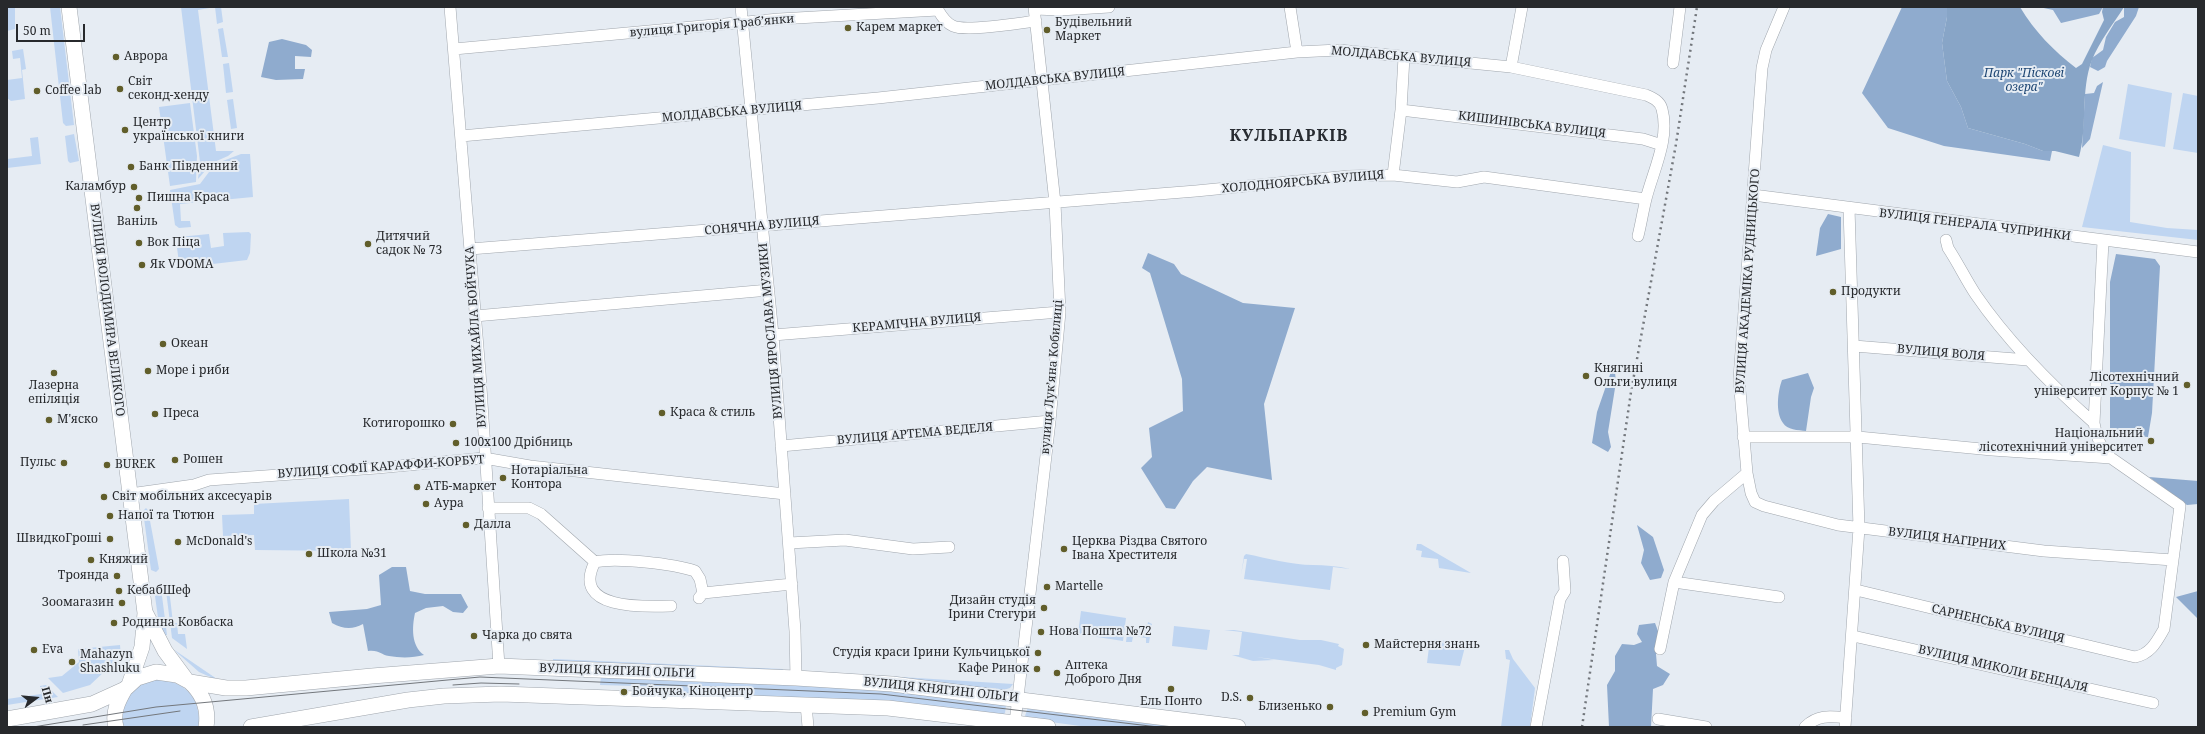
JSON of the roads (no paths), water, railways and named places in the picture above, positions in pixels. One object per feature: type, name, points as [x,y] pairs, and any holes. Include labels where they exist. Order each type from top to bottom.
[{"type":"main road","name":"ВУЛИЦЯ ВОЛОДИМИРА ВЕЛИКОГО","points":[[69,7],[145,613],[142,647],[127,687],[118,700],[115,711],[116,727]]},
{"type":"main road","name":"ВУЛИЦЯ ВОЛОДИМИРА ВЕЛИКОГО","points":[[145,613],[165,652],[199,692],[205,704],[206,727]]},
{"type":"main road","name":"ВУЛИЦЯ КНЯГИНІ ОЛЬГИ","points":[[7,718],[79,707],[127,687],[137,678],[156,672],[167,672],[188,680],[226,688],[246,688],[499,666],[796,678],[892,684],[1238,727]]},
{"type":"main road","name":"ВУЛИЦЯ КНЯГИНІ ОЛЬГИ","points":[[251,727],[408,700],[448,696],[501,694],[888,708],[1048,727]]},
{"type":"street","name":"ВУЛИЦЯ МИХАЙЛА БОЙЧУКА","points":[[450,7],[475,316],[499,666]]},
{"type":"street","name":"ВУЛИЦЯ ЯРОСЛАВА МУЗИКИ","points":[[741,7],[761,226],[773,335],[792,584],[796,678]]},
{"type":"street","points":[[1034,8],[1060,10],[1109,7]]},
{"type":"street","points":[[1290,7],[1297,52]]},
{"type":"street","points":[[1511,67],[1522,7]]},
{"type":"street","points":[[1673,63],[1680,7]]},
{"type":"street","name":"ВУЛИЦЯ АКАДЕМІКА РУДНИЦЬКОГО","points":[[1747,473],[1739,379],[1762,68],[1766,50],[1784,7]]},
{"type":"street","name":"вулиця Лукʼяна Кобилиці","points":[[1015,723],[1050,422],[1060,312],[1055,202],[1034,8]]},
{"type":"street","name":"вулиця Григорія Грабʼянки","points":[[454,49],[742,24],[779,19],[938,10],[945,20],[953,26],[967,28],[1036,21]]},
{"type":"street","name":"МОЛДАВСЬКА ВУЛИЦЯ","points":[[461,136],[750,110],[1042,81],[1297,52],[1339,50],[1511,67],[1646,95],[1655,99],[1662,107],[1664,122],[1662,145]]},
{"type":"street","points":[[1393,175],[1401,110],[1404,57]]},
{"type":"street","name":"КИШИНІВСЬКА ВУЛИЦЯ","points":[[1401,110],[1643,139],[1662,145]]},
{"type":"street","points":[[1638,236],[1646,199],[1662,145]]},
{"type":"street","name":"ХОЛОДНОЯРСЬКА ВУЛИЦЯ","points":[[1055,202],[1349,176],[1393,175],[1457,182],[1484,177],[1646,199]]},
{"type":"street","name":"ВУЛИЦЯ ГЕНЕРАЛА ЧУПРИНКИ","points":[[1752,195],[2198,252]]},
{"type":"street","name":"СОНЯЧНА ВУЛИЦЯ","points":[[470,249],[1055,202]]},
{"type":"street","points":[[1805,727],[1818,717],[1827,715],[1845,722],[1853,636],[1860,528],[1849,208]]},
{"type":"street","points":[[1946,240],[1948,248],[1976,295],[2028,360],[2061,394],[2094,423]]},
{"type":"street","points":[[2103,241],[2094,423],[2097,438],[2102,449],[2111,458],[2180,506],[2173,560]]},
{"type":"street","points":[[475,316],[769,290]]},
{"type":"street","name":"КЕРАМІЧНА ВУЛИЦЯ","points":[[773,335],[1060,312]]},
{"type":"street","name":"ВУЛИЦЯ ВОЛЯ","points":[[1854,346],[2028,360]]},
{"type":"street","name":"ВУЛИЦЯ АРТЕМА ВЕДЕЛЯ","points":[[781,446],[1050,422]]},
{"type":"street","points":[[1743,437],[1858,437],[1992,450],[2111,458]]},
{"type":"street","name":"ВУЛИЦЯ СОФІЇ КАРАФФИ-КОРБУТ","points":[[130,494],[194,485],[209,480],[369,469],[484,458],[545,467],[785,494]]},
{"type":"street","points":[[1660,649],[1674,582],[1702,515],[1714,501],[1747,473]]},
{"type":"street","name":"ВУЛИЦЯ НАГІРНИХ","points":[[1747,473],[1755,502],[1764,506],[1838,525],[2044,551],[2173,560]]},
{"type":"street","points":[[488,508],[529,508],[541,514],[595,562]]},
{"type":"street","points":[[789,543],[845,540],[913,549],[949,546]]},
{"type":"street","points":[[671,606],[647,607],[615,604],[597,595],[591,585],[592,568],[595,562],[607,559],[622,560],[695,571],[700,579],[701,596],[792,584]]},
{"type":"street","name":"САРНЕНСЬКА ВУЛИЦЯ","points":[[1856,590],[2135,657],[2141,656],[2148,652],[2164,629],[2173,560]]},
{"type":"street","points":[[1536,727],[1560,598],[1565,591],[1563,561]]},
{"type":"street","points":[[1674,582],[1779,597]]},
{"type":"street","name":"ВУЛИЦЯ МИКОЛИ БЕНЦАЛЯ","points":[[1853,636],[2153,703]]},
{"type":"street","points":[[806,704],[808,727]]},
{"type":"street","points":[[1658,719],[1706,727]]},
{"type":"tram line","points":[[33,727],[156,707],[480,677],[881,694],[1158,727]]},
{"type":"tram line","points":[[453,685],[481,683],[519,684]]},
{"type":"tram line","points":[[83,725],[180,711]]},
{"type":"railway","points":[[1582,727],[1631,392],[1676,144],[1697,7]]},
{"type":"place","name":"Карем маркет","points":[[848,28]]},
{"type":"place","name":"Будівельний Маркет","points":[[1047,30]]},
{"type":"place","name":"Аврора","points":[[116,57]]},
{"type":"place","name":"Світ секонд-хенду","points":[[120,89]]},
{"type":"place","name":"Coffee lab","points":[[37,91]]},
{"type":"place","name":"Центр української книги","points":[[125,130]]},
{"type":"place","name":"Банк Південний","points":[[131,167]]},
{"type":"place","name":"Каламбур","points":[[134,187]]},
{"type":"place","name":"Пишна Краса","points":[[139,198]]},
{"type":"place","name":"Ваніль","points":[[137,208]]},
{"type":"place","name":"Вок Піца","points":[[139,243]]},
{"type":"place","name":"Дитячий садок № 73","points":[[368,244]]},
{"type":"place","name":"Як VDOMA","points":[[142,265]]},
{"type":"place","name":"Продукти","points":[[1833,292]]},
{"type":"place","name":"Океан","points":[[163,344]]},
{"type":"place","name":"Море і риби","points":[[148,371]]},
{"type":"place","name":"Лазерна епіляція","points":[[54,373]]},
{"type":"place","name":"Княгині Ольги вулиця","points":[[1586,376]]},
{"type":"place","name":"Лісотехнічний університет Корпус № 1","points":[[2187,385]]},
{"type":"place","name":"Краса & стиль","points":[[662,413]]},
{"type":"place","name":"Преса","points":[[155,414]]},
{"type":"place","name":"М'яско","points":[[49,420]]},
{"type":"place","name":"Котигорошко","points":[[453,424]]},
{"type":"place","name":"Національний лісотехнічний університет","points":[[2151,441]]},
{"type":"place","name":"100х100 Дрібниць","points":[[456,443]]},
{"type":"place","name":"Рошен","points":[[175,460]]},
{"type":"place","name":"Пульс","points":[[64,463]]},
{"type":"place","name":"BUREK","points":[[107,465]]},
{"type":"place","name":"Нотаріальна Контора","points":[[503,478]]},
{"type":"place","name":"АТБ-маркет","points":[[417,487]]},
{"type":"place","name":"Світ мобільних аксесуарів","points":[[104,497]]},
{"type":"place","name":"Аура","points":[[426,504]]},
{"type":"place","name":"Напої та Тютюн","points":[[110,516]]},
{"type":"place","name":"Далла","points":[[466,525]]},
{"type":"place","name":"ШвидкоГроші","points":[[110,539]]},
{"type":"place","name":"McDonald's","points":[[178,542]]},
{"type":"place","name":"Церква Різдва Святого Івана Хрестителя","points":[[1064,549]]},
{"type":"place","name":"Школа №31","points":[[309,554]]},
{"type":"place","name":"Княжий","points":[[91,560]]},
{"type":"place","name":"Троянда","points":[[117,576]]},
{"type":"place","name":"Martelle","points":[[1047,587]]},
{"type":"place","name":"КебабШеф","points":[[119,591]]},
{"type":"place","name":"Зоомагазин","points":[[122,603]]},
{"type":"place","name":"Дизайн студія Ірини Стегури","points":[[1044,608]]},
{"type":"place","name":"Родинна Ковбаска","points":[[114,623]]},
{"type":"place","name":"Нова Пошта №72","points":[[1041,632]]},
{"type":"place","name":"Чарка до свята","points":[[474,636]]},
{"type":"place","name":"Майстерня знань","points":[[1366,645]]},
{"type":"place","name":"Eva","points":[[34,650]]},
{"type":"place","name":"Студія краси Ірини Кульчицької","points":[[1038,653]]},
{"type":"place","name":"Mahazyn Shashluku","points":[[72,662]]},
{"type":"place","name":"Кафе Ринок","points":[[1037,669]]},
{"type":"place","name":"Аптека Доброго Дня","points":[[1057,673]]},
{"type":"place","name":"Ель Понто","points":[[1171,689]]},
{"type":"place","name":"Бойчука, Кіноцентр","points":[[624,692]]},
{"type":"place","name":"D.S.","points":[[1250,698]]},
{"type":"place","name":"Близенько","points":[[1330,707]]},
{"type":"place","name":"Premium Gym","points":[[1365,713]]},
{"type":"district","name":"КУЛЬПАРКІВ","points":[[1289,136]]},
{"type":"park label","name":"Парк \"Піскові озера\"","points":[[2024,81]]}]
